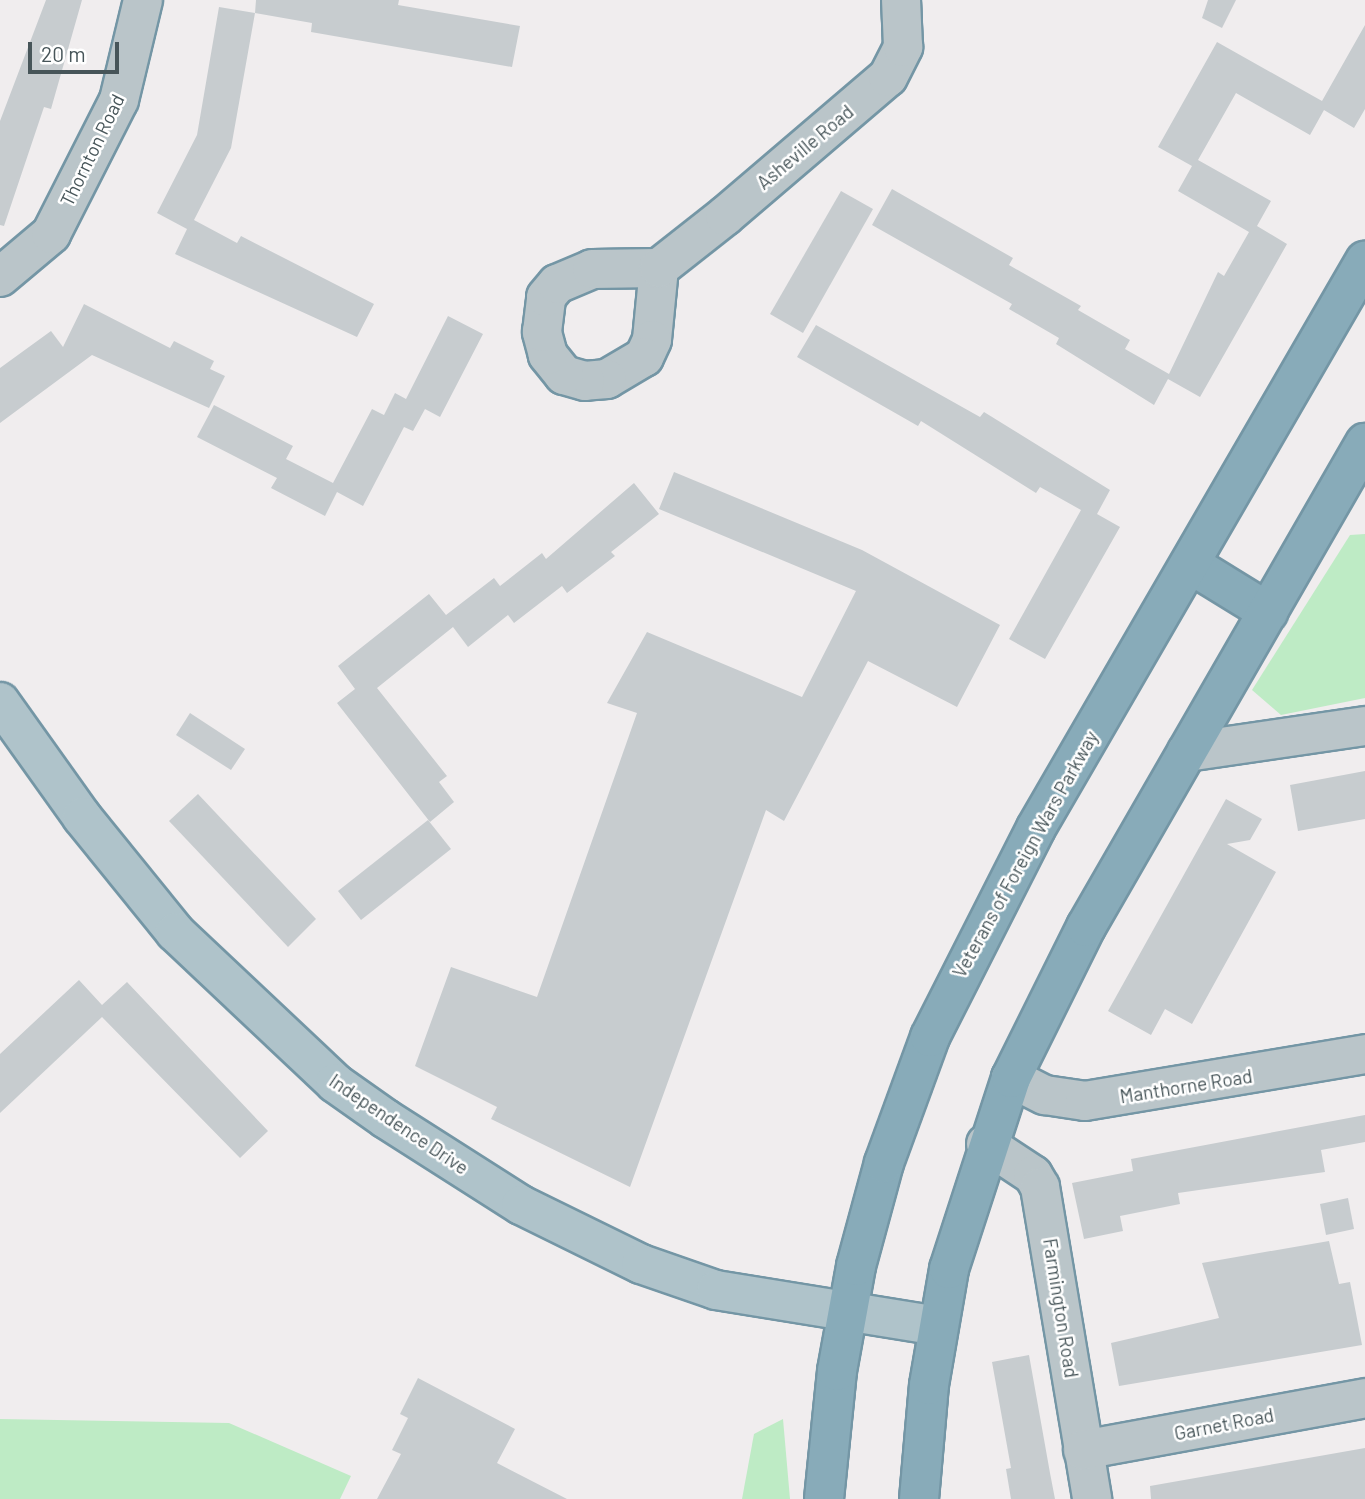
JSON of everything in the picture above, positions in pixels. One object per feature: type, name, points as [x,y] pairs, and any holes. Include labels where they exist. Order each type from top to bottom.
[{"type":"highway","name":"Veterans of Foreign Wars Parkway","points":[[824,1499],[848,1311],[884,1163],[946,1000],[1017,862],[1365,261]]},
{"type":"highway","points":[[919,1499],[938,1326],[953,1252],[986,1144],[1011,1077],[1061,973],[1365,443]]},
{"type":"highway","points":[[1190,564],[1268,612]]},
{"type":"main road","name":"Independence Drive","points":[[0,702],[82,817],[175,932],[335,1083],[521,1205],[641,1264],[716,1290],[938,1326]]},
{"type":"street","name":"Thornton Road","points":[[0,277],[51,234],[119,100],[143,0]]},
{"type":"street","name":"Asheville Road","points":[[659,268],[888,77],[903,47],[901,0]]},
{"type":"street","points":[[1187,752],[1365,726]]},
{"type":"street","name":"Manthorne Road","points":[[1011,1077],[1045,1095],[1085,1101],[1365,1054]]},
{"type":"street","name":"Farmington Road","points":[[986,1144],[1033,1175],[1040,1187],[1092,1499]]},
{"type":"street","name":"Garnet Road","points":[[1083,1450],[1365,1398]]},
{"type":"green space","points":[[1365,534],[1365,698],[1281,715],[1252,690],[1350,535]]},
{"type":"green space","points":[[0,1419],[229,1423],[351,1476],[340,1499],[0,1499]]},
{"type":"green space","points":[[783,1419],[790,1499],[742,1499],[754,1434]]},
{"type":"building","points":[[46,0],[82,0],[51,109],[44,107],[4,226],[0,225],[0,121]]},
{"type":"building","points":[[256,0],[399,0],[398,5],[520,26],[512,67],[311,32],[312,23],[255,13]]},
{"type":"building","points":[[1208,0],[1236,0],[1222,28],[1202,18]]},
{"type":"building","points":[[219,7],[255,13],[231,148],[194,220],[237,243],[241,236],[374,304],[357,337],[175,254],[187,229],[157,213],[197,135]]},
{"type":"building","points":[[1365,25],[1365,109],[1354,128],[1324,110],[1310,135],[1236,93],[1198,160],[1271,201],[1257,226],[1287,244],[1200,397],[1168,379],[1154,405],[1056,344],[1059,338],[1009,309],[1012,304],[872,225],[892,189],[1013,258],[1009,265],[1081,306],[1078,310],[1130,340],[1125,349],[1169,374],[1218,272],[1224,276],[1249,232],[1178,191],[1192,166],[1158,147],[1217,42],[1322,101]]},
{"type":"building","points":[[841,191],[873,209],[803,333],[770,314]]},
{"type":"building","points":[[84,304],[170,348],[174,341],[214,361],[210,369],[225,376],[209,408],[92,355],[0,423],[0,368],[51,331],[63,347]]},
{"type":"building","points":[[448,316],[483,334],[440,417],[425,409],[413,431],[404,427],[363,506],[337,492],[325,516],[271,488],[277,478],[197,437],[214,405],[293,446],[286,459],[333,483],[372,409],[384,415],[395,393],[406,399]]},
{"type":"building","points":[[816,325],[980,417],[984,412],[1110,490],[1097,514],[1120,527],[1045,659],[1009,639],[1081,510],[1040,487],[1036,493],[921,421],[918,426],[797,357]]},
{"type":"building","points":[[674,472],[862,550],[1000,625],[957,707],[868,661],[784,821],[766,810],[630,1187],[491,1119],[497,1107],[415,1066],[451,967],[537,997],[637,713],[607,703],[647,632],[802,697],[856,591],[659,509]]},
{"type":"building","points":[[634,483],[659,514],[611,552],[615,556],[567,593],[562,586],[514,623],[508,615],[468,647],[453,627],[377,688],[447,776],[439,782],[454,802],[430,822],[337,703],[355,689],[338,666],[429,594],[446,615],[494,578],[500,586],[542,553],[546,559]]},
{"type":"building","points":[[190,713],[245,749],[231,770],[176,735]]},
{"type":"building","points":[[1365,771],[1365,819],[1298,831],[1290,785]]},
{"type":"building","points":[[198,794],[316,919],[288,947],[169,821]]},
{"type":"building","points":[[1226,799],[1262,819],[1250,840],[1227,844],[1276,872],[1192,1024],[1165,1009],[1151,1035],[1108,1011]]},
{"type":"building","points":[[428,820],[451,849],[361,920],[338,891]]},
{"type":"building","points":[[79,980],[102,1005],[127,982],[268,1131],[240,1158],[102,1017],[0,1113],[0,1054]]},
{"type":"building","points":[[1365,1115],[1365,1142],[1321,1150],[1325,1172],[1178,1193],[1180,1204],[1120,1216],[1123,1231],[1084,1239],[1072,1183],[1133,1171],[1131,1159]]},
{"type":"building","points":[[1348,1198],[1354,1229],[1326,1235],[1320,1204]]},
{"type":"building","points":[[1329,1241],[1339,1284],[1350,1282],[1362,1345],[1119,1386],[1111,1343],[1219,1318],[1202,1263]]},
{"type":"building","points":[[1029,1355],[1055,1499],[1011,1499],[1006,1469],[1011,1468],[992,1362]]},
{"type":"building","points":[[418,1378],[515,1429],[497,1463],[567,1499],[377,1499],[401,1454],[392,1450],[408,1418],[400,1414]]},
{"type":"building","points":[[1365,1448],[1365,1499],[1151,1499],[1150,1486]]}]
